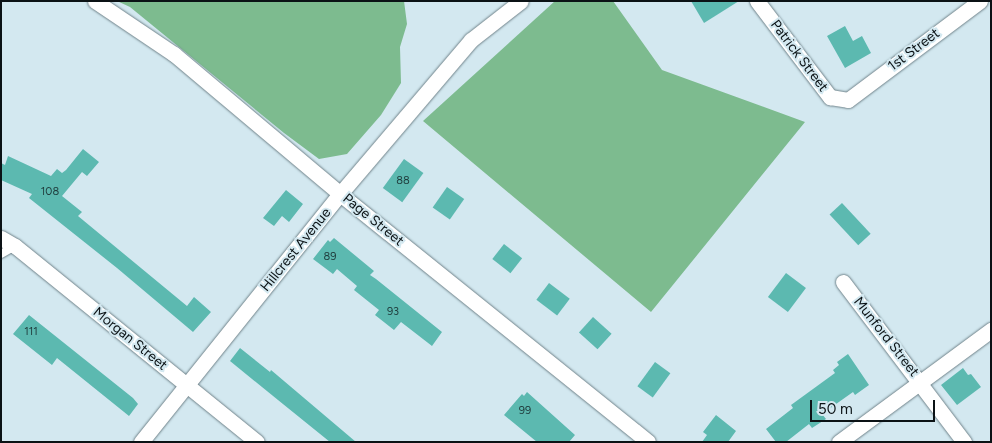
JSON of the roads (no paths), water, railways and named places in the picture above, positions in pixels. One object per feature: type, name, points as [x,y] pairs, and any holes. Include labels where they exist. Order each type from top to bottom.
[{"type":"street","name":"Page Street","points":[[95,1],[174,54],[340,194],[648,442]]},
{"type":"street","name":"Hillcrest Avenue","points":[[141,442],[340,194],[471,40],[521,1]]},
{"type":"street","name":"Patrick Street","points":[[757,1],[830,97],[848,100]]},
{"type":"street","name":"1st Street","points":[[848,100],[980,1]]},
{"type":"street","name":"Morgan Street","points":[[1,238],[15,246],[257,442]]},
{"type":"street","name":"Munford Street","points":[[843,282],[920,381],[964,442]]},
{"type":"street","points":[[839,442],[991,330]]},
{"type":"lane","points":[[1,254],[15,246]]}]
